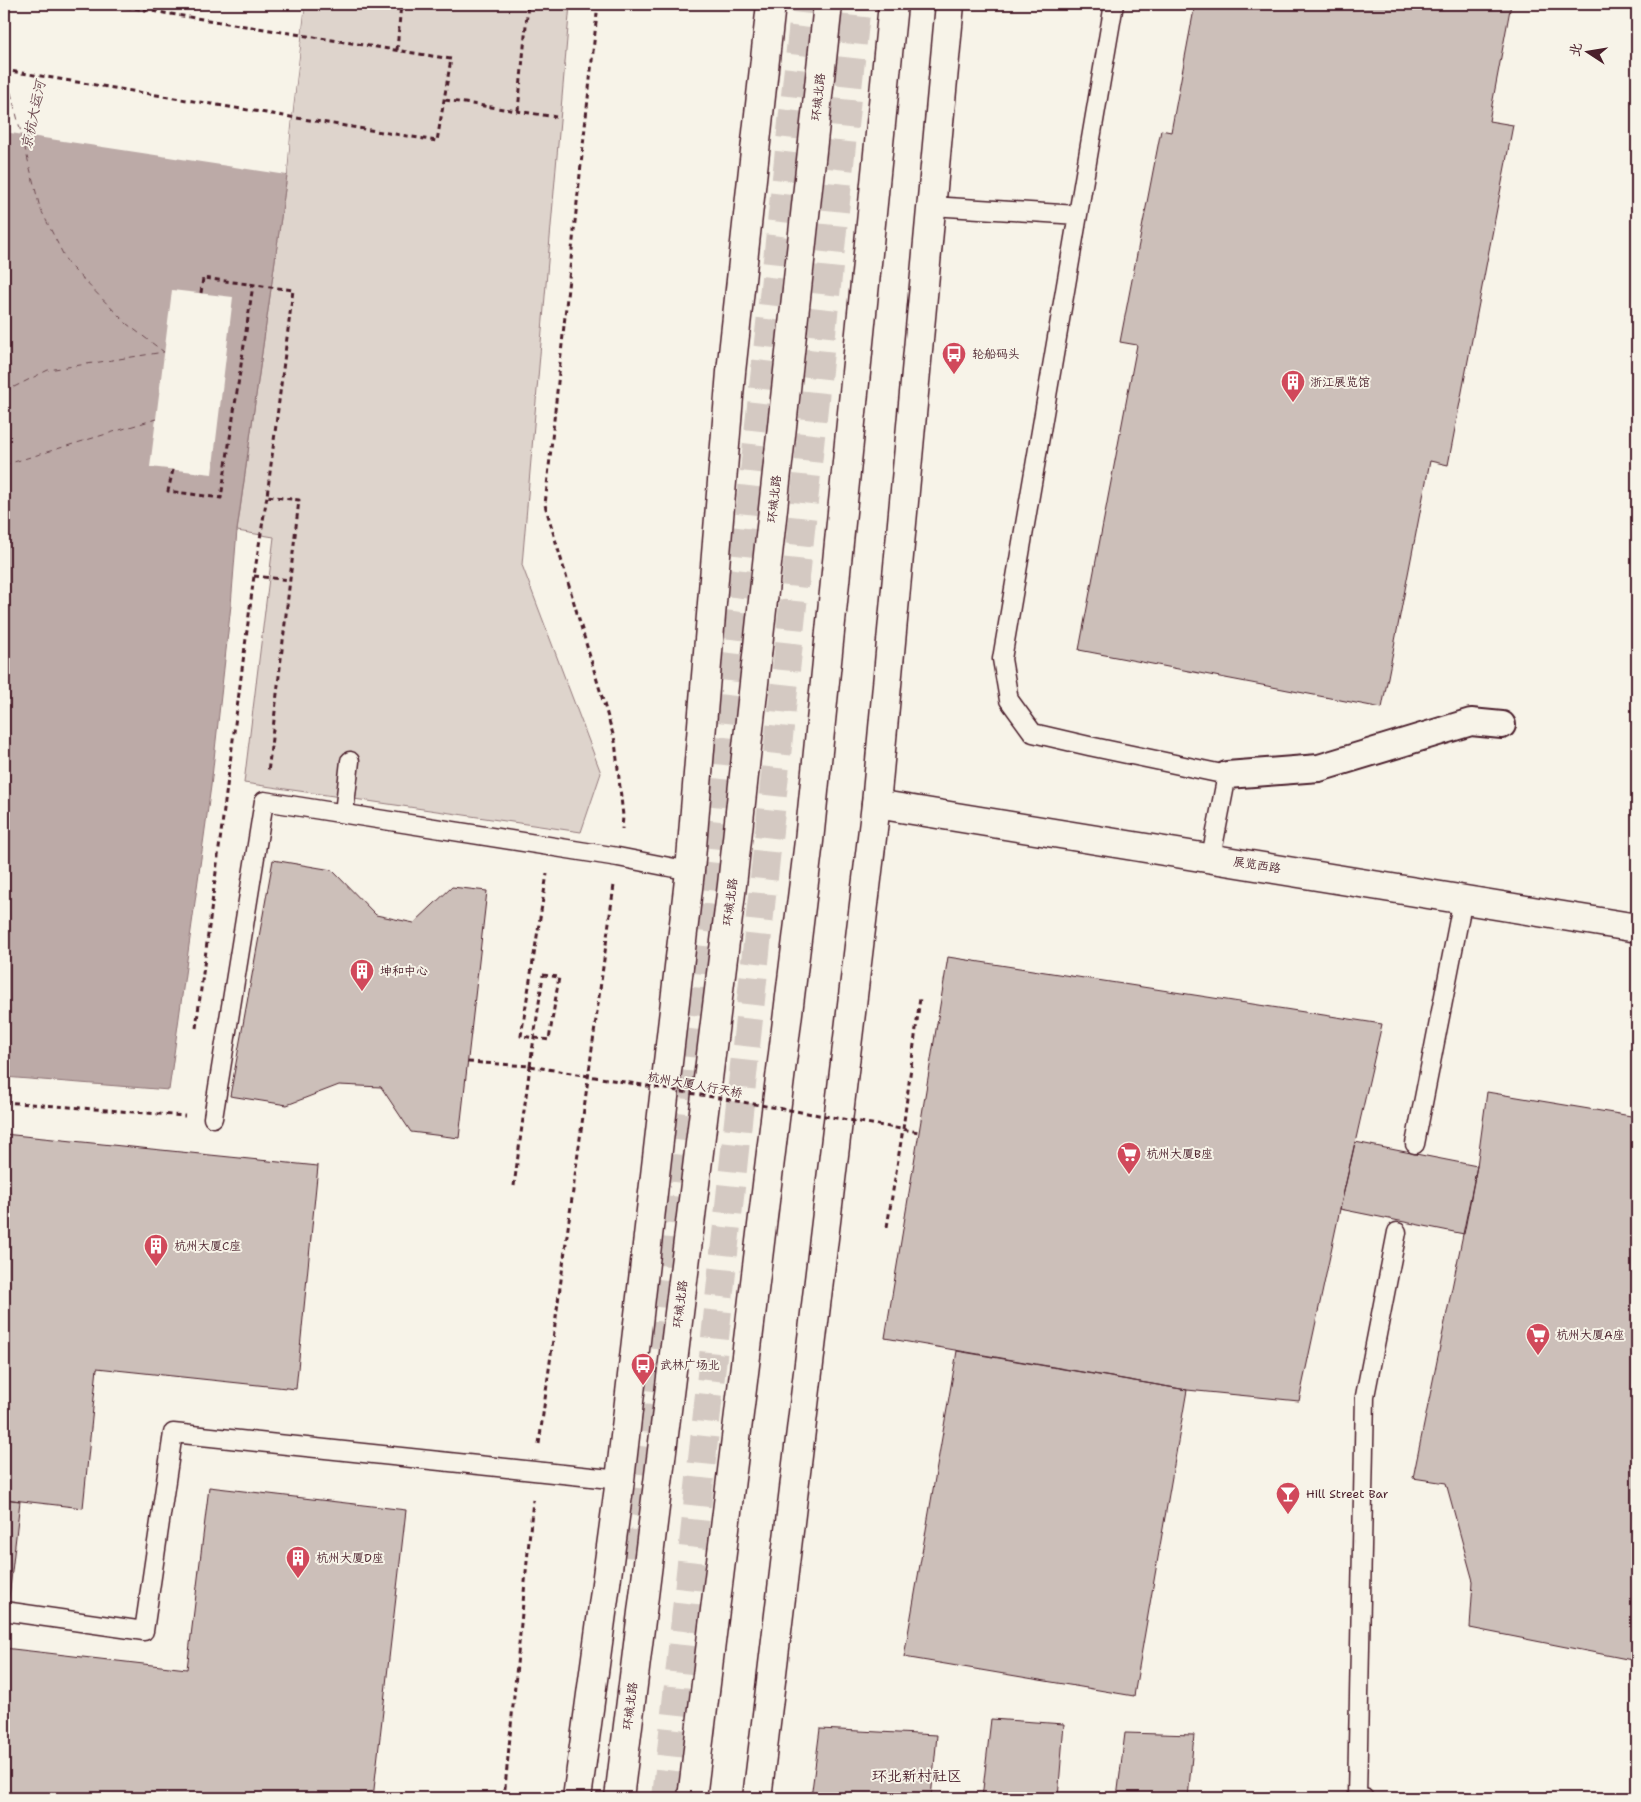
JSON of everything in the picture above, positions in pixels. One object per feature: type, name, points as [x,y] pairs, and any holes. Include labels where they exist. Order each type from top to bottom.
[{"type":"main road","points":[[577,1798],[620,1480],[690,870],[731,372],[771,4]]},
{"type":"main road","name":"环城北路","points":[[619,1798],[732,885],[828,4]]},
{"type":"main road","points":[[692,1798],[809,841],[893,4]]},
{"type":"main road","points":[[757,1798],[876,804],[950,4]]},
{"type":"main road","name":"展览西路","points":[[876,804],[1212,857],[1637,928]]},
{"type":"street","points":[[1227,775],[1319,768],[1471,722],[1502,725]]},
{"type":"lane","points":[[1114,4],[1002,660],[1009,700],[1033,733],[1227,775],[1212,857]]},
{"type":"lane","points":[[931,206],[1078,215]]},
{"type":"lane","points":[[344,813],[350,761]]},
{"type":"lane","points":[[213,1118],[264,800],[690,870]]},
{"type":"lane","points":[[1415,1144],[1463,899]]},
{"type":"lane","points":[[1364,1798],[1357,1797],[1365,1396],[1398,1232]]},
{"type":"lane","points":[[4,1611],[144,1630],[173,1433],[620,1480]]},
{"type":"path","points":[[4,70],[437,141],[451,59],[108,4]]},
{"type":"path","points":[[397,50],[401,4]]},
{"type":"path","points":[[518,111],[528,4]]},
{"type":"path","points":[[504,1798],[536,1471],[623,816],[615,741],[545,505],[598,4]]},
{"type":"path","points":[[445,100],[556,117]]},
{"type":"path","points":[[195,1037],[293,290],[203,278],[201,293]]},
{"type":"path","points":[[173,470],[168,491],[221,498],[253,285]]},
{"type":"path","points":[[264,800],[298,500],[267,496]]},
{"type":"path","points":[[254,576],[290,580]]},
{"type":"path","points":[[514,1186],[530,1066],[543,974],[559,977],[549,1040],[521,1036],[552,846]]},
{"type":"path","points":[[887,1227],[903,1129],[920,998]]},
{"type":"path","name":"杭州大厦人行天桥","points":[[468,1062],[530,1066],[918,1132]]},
{"type":"path","points":[[4,1102],[185,1116]]},
{"type":"shaded area","points":[[305,4],[570,4],[522,565],[601,773],[581,832],[244,783],[274,537],[237,531],[287,175]]},
{"type":"water","name":"京杭大运河","points":[[4,4],[305,4],[287,175],[237,530],[231,605],[211,786],[169,1090],[4,1077]]},
{"type":"pier","points":[[4,4],[305,4],[287,175],[4,132]]},
{"type":"pier","points":[[172,290],[233,297],[212,474],[150,467]]},
{"type":"building","name":"浙江展览馆","points":[[1195,4],[1511,4],[1489,121],[1513,125],[1448,465],[1430,461],[1382,708],[1079,650],[1137,345],[1120,342],[1161,130],[1171,132]]},
{"type":"building","name":"坤和中心","points":[[273,860],[332,870],[376,915],[414,923],[452,887],[487,891],[459,1138],[411,1132],[381,1087],[339,1085],[287,1105],[230,1096]]},
{"type":"building","name":"杭州大厦B座","points":[[948,957],[1382,1024],[1299,1401],[1187,1390],[885,1338]]},
{"type":"building","name":"杭州大厦A座","points":[[1487,1092],[1637,1117],[1637,1661],[1470,1628],[1473,1581],[1446,1483],[1413,1478],[1477,1166]]},
{"type":"building","name":"杭州大厦C座","points":[[4,1134],[318,1166],[296,1389],[97,1368],[83,1508],[4,1499]]},
{"type":"building","points":[[1355,1142],[1477,1166],[1464,1234],[1340,1209]]},
{"type":"building","points":[[957,1351],[1187,1390],[1134,1696],[904,1657]]},
{"type":"building","name":"杭州大厦D座","points":[[209,1487],[406,1510],[373,1798],[4,1798],[4,1648],[187,1669]]},
{"type":"building","points":[[4,1499],[20,1501],[4,1642]]},
{"type":"building","points":[[991,1719],[1064,1724],[1058,1798],[982,1798]]},
{"type":"building","points":[[820,1729],[937,1735],[931,1798],[863,1796],[862,1798],[811,1798]]},
{"type":"building","points":[[1125,1733],[1194,1735],[1188,1798],[1117,1798]]},
{"type":"ferry route","points":[[4,392],[48,370],[164,352],[127,324],[68,264],[40,208],[8,81],[8,4]]},
{"type":"ferry route","points":[[4,465],[156,419]]},
{"type":"tunnel","points":[[635,1558],[805,4]]},
{"type":"tunnel","points":[[666,1798],[857,4]]},
{"type":"place","name":"轮船码头","points":[[954,375]]},
{"type":"place","name":"浙江展览馆","points":[[1293,403]]},
{"type":"place","name":"坤和中心","points":[[362,992]]},
{"type":"place","name":"杭州大厦B座","points":[[1129,1175]]},
{"type":"place","name":"杭州大厦C座","points":[[156,1267]]},
{"type":"place","name":"杭州大厦A座","points":[[1538,1356]]},
{"type":"place","name":"武林广场北","points":[[643,1386]]},
{"type":"place","name":"Hill Street Bar","points":[[1288,1515]]},
{"type":"place","name":"杭州大厦D座","points":[[298,1579]]},
{"type":"district","name":"环北新村社区","points":[[917,1776]]}]
